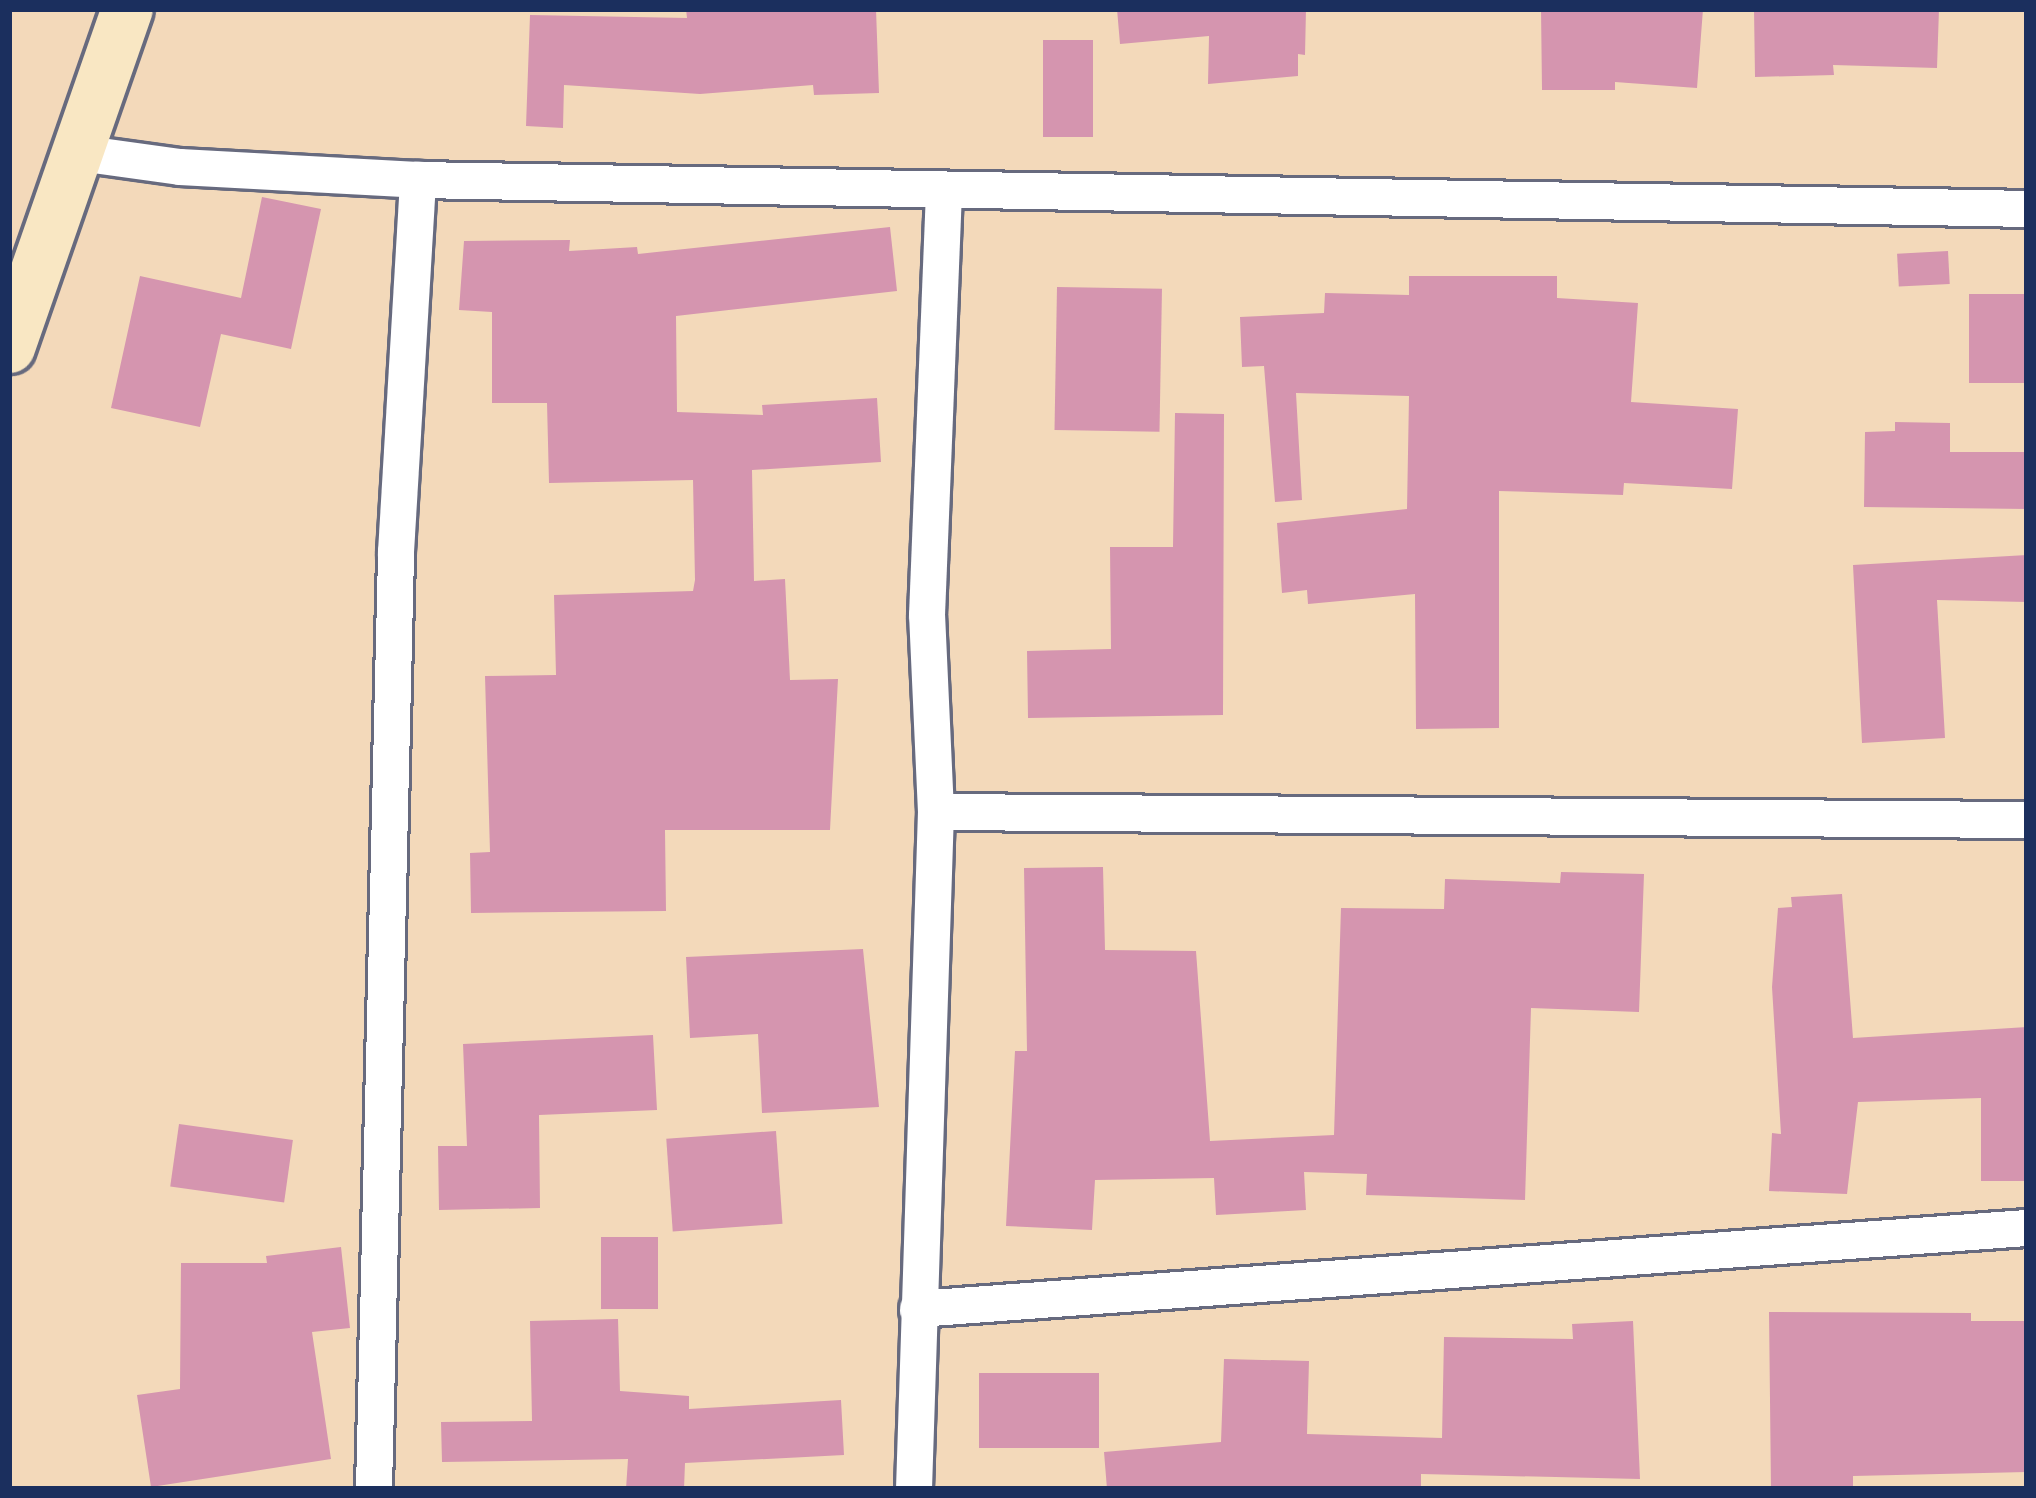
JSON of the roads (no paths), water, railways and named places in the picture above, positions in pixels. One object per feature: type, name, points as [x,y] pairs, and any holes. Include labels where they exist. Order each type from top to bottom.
[{"type":"main road","points":[[9,346],[127,9]]},
{"type":"street","points":[[79,153],[180,167],[418,180],[2027,209]]},
{"type":"street","points":[[374,1489],[396,552],[418,180]]},
{"type":"street","points":[[914,1489],[936,812],[927,615],[944,190]]},
{"type":"street","points":[[936,812],[2027,820]]},
{"type":"street","points":[[918,1309],[2027,1228]]}]
